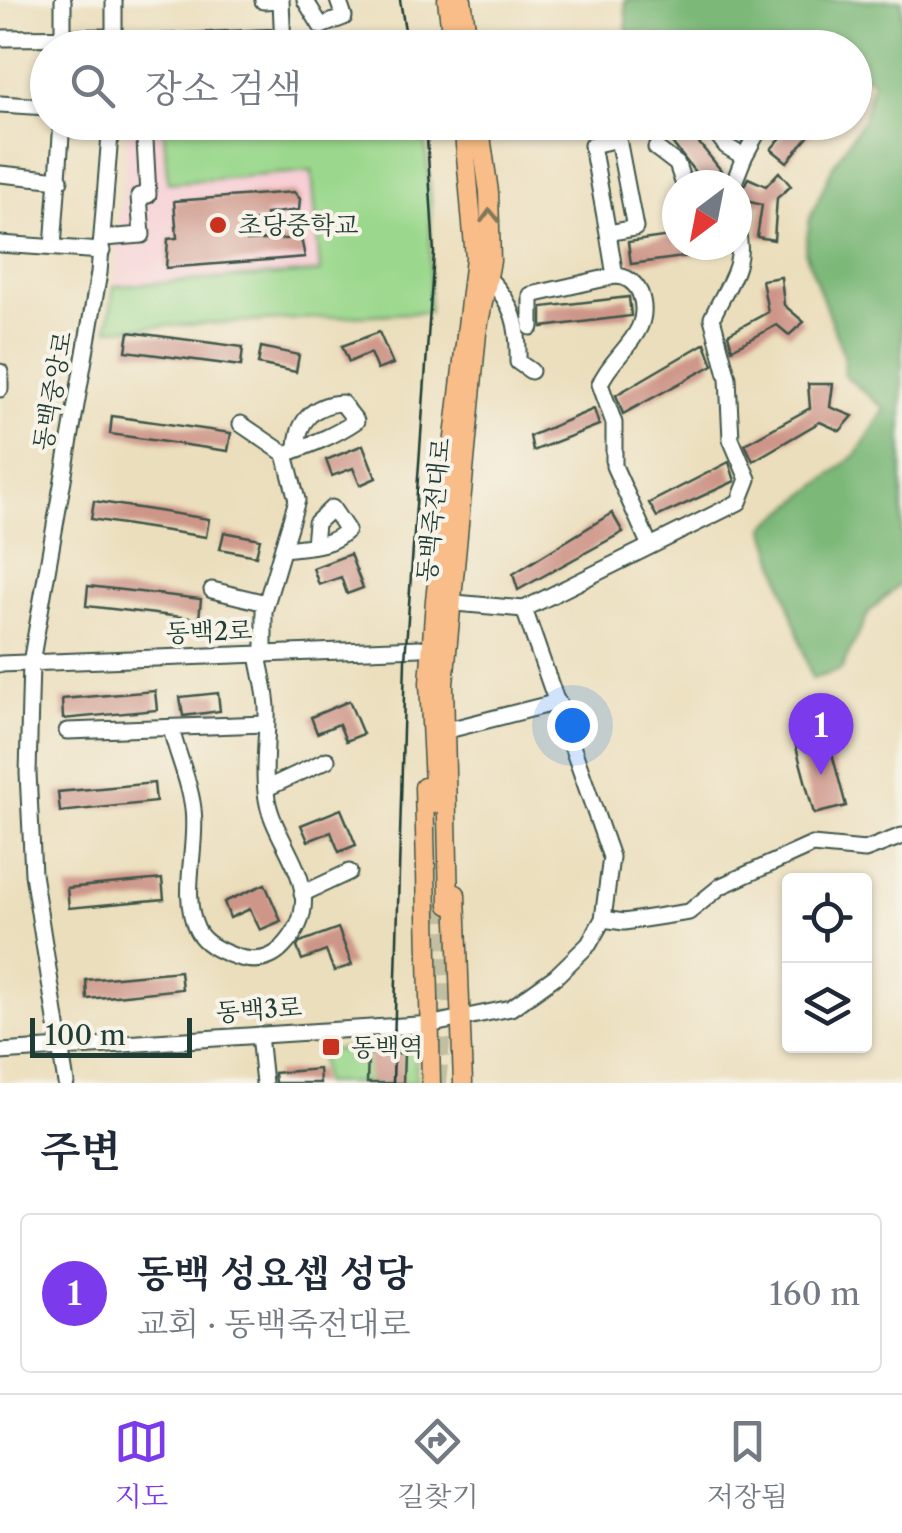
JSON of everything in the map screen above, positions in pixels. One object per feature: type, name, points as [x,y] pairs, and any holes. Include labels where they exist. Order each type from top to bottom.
[{"type":"main road","points":[[446,0],[450,30]]},
{"type":"main road","points":[[462,0],[466,30]]},
{"type":"main road","name":"동백죽전대로","points":[[445,903],[430,683],[470,337],[475,258],[464,140]]},
{"type":"main road","name":"동백죽전대로","points":[[470,337],[488,278],[489,192],[482,140]]},
{"type":"main road","points":[[464,1083],[452,729],[456,603],[478,421],[470,337]]},
{"type":"main road","points":[[431,1083],[433,1024],[420,648],[450,397],[470,337]]},
{"type":"main road","points":[[430,946],[440,965],[448,969],[456,966],[458,954]]},
{"type":"street","points":[[63,0],[63,30]]},
{"type":"street","points":[[114,0],[114,30]]},
{"type":"street","points":[[263,1],[281,0],[282,30]]},
{"type":"street","points":[[305,0],[321,26],[347,16],[338,0]]},
{"type":"street","points":[[0,38],[30,40]]},
{"type":"street","points":[[0,104],[30,106]]},
{"type":"street","points":[[52,247],[61,140]]},
{"type":"street","name":"동백중앙로","points":[[66,1083],[32,861],[31,663],[103,245],[110,140]]},
{"type":"street","points":[[0,244],[103,245],[142,235],[139,196],[148,195],[145,140]]},
{"type":"street","points":[[614,140],[592,145],[615,276]]},
{"type":"street","points":[[608,233],[634,228],[618,140]]},
{"type":"street","points":[[722,140],[744,158]]},
{"type":"street","points":[[739,170],[754,140]]},
{"type":"street","points":[[656,148],[679,170]]},
{"type":"street","points":[[0,174],[60,180]]},
{"type":"street","points":[[456,603],[524,608],[739,502],[748,488],[727,421],[728,378],[712,318],[734,279],[739,260]]},
{"type":"street","points":[[531,327],[530,295],[615,276],[632,281],[639,290],[643,310],[632,344],[600,384],[614,424],[614,466],[650,546]]},
{"type":"street","points":[[488,278],[508,298],[518,336],[518,362],[531,371]]},
{"type":"street","points":[[0,372],[0,389]]},
{"type":"street","points":[[171,728],[193,807],[192,904],[202,937],[240,958],[268,958],[288,941],[302,894],[298,868],[272,816],[267,788],[261,655],[266,603],[296,500],[291,452],[241,424]]},
{"type":"street","points":[[284,549],[314,545]]},
{"type":"street","points":[[212,590],[266,603]]},
{"type":"street","points":[[524,608],[611,857],[603,919],[624,922],[689,912],[721,886],[812,845],[866,850],[902,836]]},
{"type":"street","name":"동백2로","points":[[0,664],[420,648]]},
{"type":"street","points":[[452,729],[558,702]]},
{"type":"street","points":[[67,731],[266,724]]},
{"type":"street","points":[[267,788],[327,760]]},
{"type":"street","points":[[302,894],[349,872]]},
{"type":"street","name":"동백3로","points":[[0,1052],[433,1024],[511,1008],[578,954],[603,919]]},
{"type":"street","points":[[259,1035],[264,1083]]},
{"type":"shaded area","name":"초당중학교","points":[[127,140],[310,140],[320,272],[114,286]]},
{"type":"green space","points":[[625,0],[902,0],[902,582],[869,612],[841,670],[812,679],[765,527],[857,454],[885,409],[845,376],[844,356],[805,251],[810,218],[833,166],[850,140],[872,140],[872,30],[627,30]]},
{"type":"green space","points":[[164,140],[425,140],[431,199],[429,312],[108,329],[114,286],[320,272],[312,171],[168,183]]},
{"type":"green space","points":[[404,1042],[416,1050],[416,1083],[323,1083],[320,1051]]},
{"type":"building","points":[[670,140],[697,140],[721,170],[693,170]]},
{"type":"building","points":[[779,140],[805,140],[787,162],[771,149]]},
{"type":"building","points":[[779,172],[791,186],[777,198],[774,240],[757,237],[762,205],[752,202],[752,180],[766,186]]},
{"type":"building","points":[[294,192],[300,199],[299,210],[266,214],[267,221],[246,222],[247,241],[301,238],[305,257],[166,268],[168,239],[177,238],[174,201]]},
{"type":"building","points":[[662,237],[662,260],[631,264],[628,242]]},
{"type":"building","points":[[781,277],[784,305],[804,322],[789,335],[777,325],[732,349],[728,334],[768,312],[762,280]]},
{"type":"building","points":[[629,297],[631,316],[542,327],[542,307]]},
{"type":"building","points":[[129,332],[243,347],[241,366],[126,351]]},
{"type":"building","points":[[379,332],[393,364],[377,370],[370,353],[349,362],[342,346]]},
{"type":"building","points":[[705,343],[713,365],[623,414],[616,395]]},
{"type":"building","points":[[261,347],[299,355],[296,372],[258,364]]},
{"type":"building","points":[[808,384],[833,384],[830,407],[853,416],[840,431],[820,422],[753,461],[745,444],[810,408]]},
{"type":"building","points":[[594,409],[599,425],[533,451],[530,436]]},
{"type":"building","points":[[112,416],[231,433],[228,451],[110,434]]},
{"type":"building","points":[[363,445],[376,478],[360,485],[353,468],[332,476],[326,460]]},
{"type":"building","points":[[729,462],[735,481],[657,517],[649,503]]},
{"type":"building","points":[[94,501],[209,519],[206,537],[91,519]]},
{"type":"building","points":[[612,513],[623,532],[518,590],[513,574]]},
{"type":"building","points":[[224,532],[260,539],[256,556],[220,549]]},
{"type":"building","points":[[350,554],[363,588],[347,594],[341,577],[319,585],[313,568]]},
{"type":"building","points":[[88,586],[201,599],[199,619],[86,606]]},
{"type":"building","points":[[155,691],[157,710],[63,719],[62,699]]},
{"type":"building","points":[[218,693],[220,711],[183,716],[180,697]]},
{"type":"building","points":[[349,701],[363,734],[346,741],[339,724],[317,733],[311,717]]},
{"type":"building","points":[[827,735],[846,806],[814,814],[795,743]]},
{"type":"building","points":[[154,783],[156,802],[60,812],[58,792]]},
{"type":"building","points":[[341,809],[356,845],[339,852],[331,832],[308,841],[301,825]]},
{"type":"building","points":[[162,879],[164,899],[69,908],[67,888]]},
{"type":"building","points":[[265,884],[281,921],[260,930],[250,909],[230,918],[224,902]]},
{"type":"building","points":[[338,928],[352,965],[334,971],[326,951],[302,960],[297,947],[300,942]]},
{"type":"building","points":[[180,971],[182,989],[87,999],[86,980]]},
{"type":"building","points":[[404,1053],[403,1083],[367,1083],[368,1054]]},
{"type":"building","points":[[319,1069],[320,1083],[275,1083],[274,1073]]},
{"type":"tunnel","points":[[437,1083],[443,1024],[440,900]]},
{"type":"tram line","points":[[400,0],[405,30]]},
{"type":"tram line","points":[[393,1083],[405,660],[434,253],[427,140]]},
{"type":"place","name":"초당중학교","points":[[218,225]]},
{"type":"place","name":"동백 성요셉 성당","points":[[821,775]]},
{"type":"place","name":"동백역","points":[[331,1047]]}]
